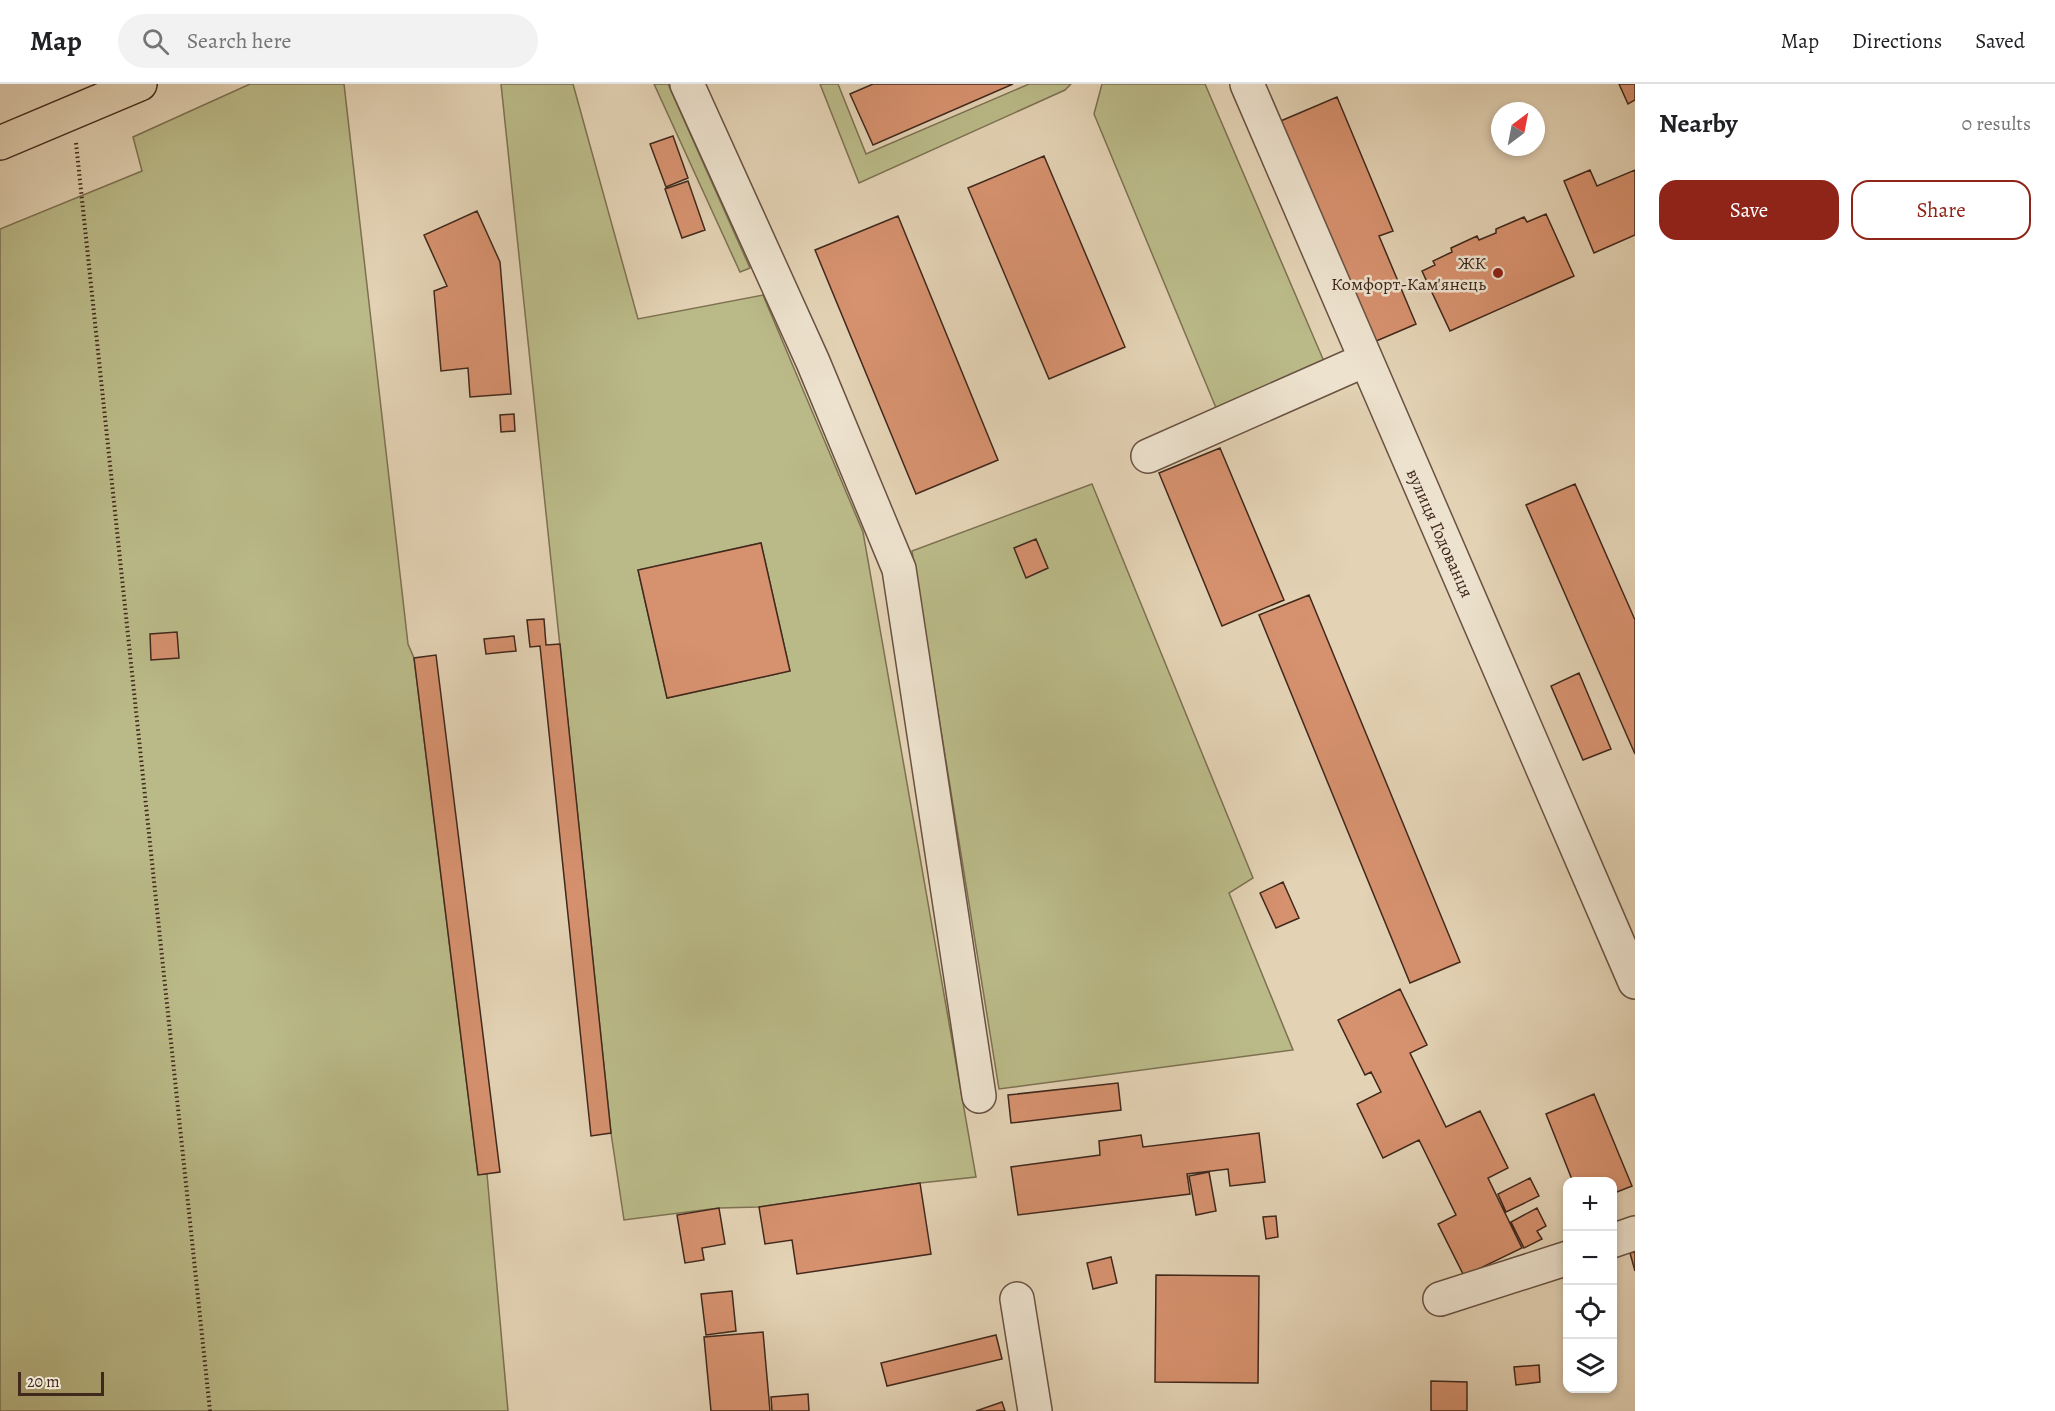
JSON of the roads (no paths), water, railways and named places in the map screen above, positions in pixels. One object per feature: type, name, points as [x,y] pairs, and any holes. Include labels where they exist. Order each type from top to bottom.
[{"type":"main road","points":[[0,143],[140,84]]},
{"type":"street","points":[[687,84],[813,362],[899,569],[979,1096]]},
{"type":"street","name":"вулиця Годованця","points":[[1247,84],[1365,360],[1633,972]]},
{"type":"street","points":[[1148,456],[1365,360]]},
{"type":"street","points":[[1617,1240],[1635,1233]]},
{"type":"street","points":[[1440,1299],[1563,1260]]},
{"type":"street","points":[[1017,1299],[1035,1411]]},
{"type":"place","name":"ЖК Комфорт-Кам'янець","points":[[1498,273]]}]
